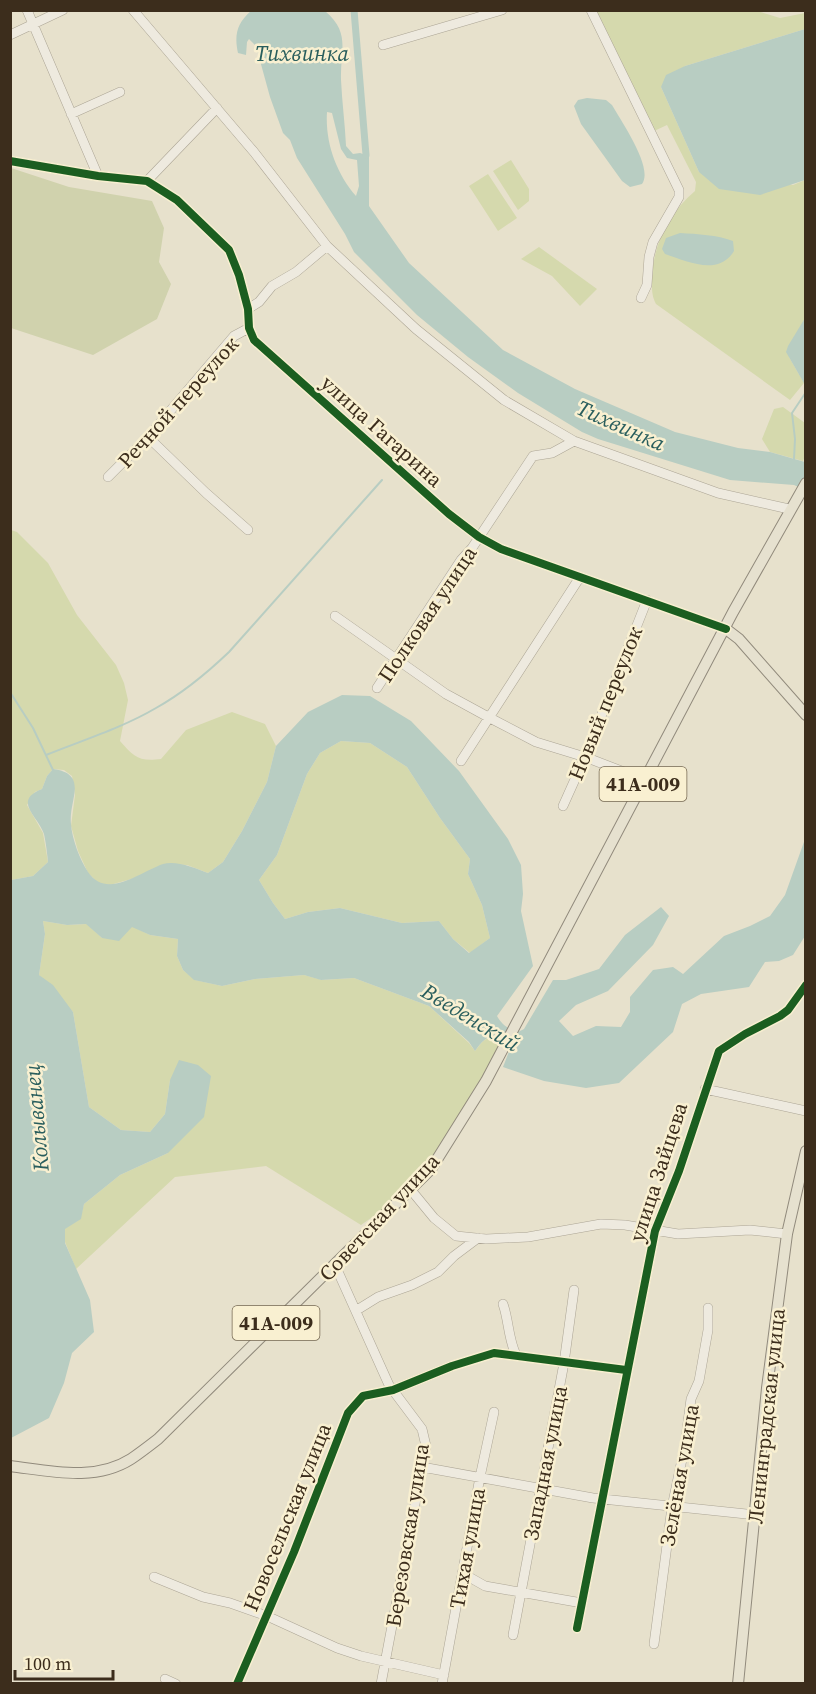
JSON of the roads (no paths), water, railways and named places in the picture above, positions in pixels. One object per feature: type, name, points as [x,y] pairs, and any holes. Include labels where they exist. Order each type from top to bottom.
[{"type":"main road","name":"41А-009","points":[[726,629],[789,509],[806,483]]},
{"type":"main road","points":[[726,629],[740,639],[806,715]]},
{"type":"main road","name":"Советская улица","points":[[10,1466],[87,1474],[108,1470],[130,1460],[158,1439],[430,1169],[486,1081],[726,629]]},
{"type":"main road","name":"Ленинградская улица","points":[[738,1683],[767,1388],[787,1234],[806,1151]]},
{"type":"street","points":[[27,10],[98,176]]},
{"type":"street","points":[[10,35],[63,10]]},
{"type":"street","points":[[133,10],[254,152],[327,246],[416,329],[504,400],[574,441],[718,493],[789,509]]},
{"type":"street","points":[[383,45],[502,10]]},
{"type":"street","points":[[591,10],[679,190],[679,197],[653,242],[649,257],[647,285],[641,298]]},
{"type":"street","points":[[71,114],[102,98],[120,92]]},
{"type":"street","points":[[147,181],[217,108]]},
{"type":"street","points":[[10,161],[98,176],[147,181],[177,200],[230,250],[248,309],[249,328]]},
{"type":"street","points":[[248,309],[259,302],[272,286],[296,272],[327,246]]},
{"type":"street","name":"Речной переулок","points":[[108,477],[148,437],[234,336],[249,328]]},
{"type":"street","name":"улица Гагарина","points":[[249,328],[254,340],[449,514],[479,537],[501,549],[726,629]]},
{"type":"street","points":[[148,437],[248,531]]},
{"type":"street","name":"Полковая улица","points":[[377,687],[533,456],[552,453],[574,441]]},
{"type":"street","points":[[461,761],[580,577]]},
{"type":"street","name":"Новый переулок","points":[[563,806],[585,757],[647,600]]},
{"type":"street","points":[[335,616],[446,694],[490,718],[536,742],[585,757],[645,780]]},
{"type":"street","name":"улица Зайцева","points":[[577,1628],[655,1231],[679,1171],[705,1089],[719,1051],[788,1010],[806,985]]},
{"type":"street","points":[[705,1089],[806,1111]]},
{"type":"street","points":[[411,1190],[434,1218],[456,1236],[528,1237],[601,1224],[625,1224],[678,1234],[750,1230],[787,1234]]},
{"type":"street","points":[[357,1310],[378,1297],[412,1285],[438,1272],[454,1256],[478,1238]]},
{"type":"street","name":"Березовская улица","points":[[335,1265],[393,1390],[422,1429],[426,1446],[401,1568],[381,1683]]},
{"type":"street","name":"Западная улица","points":[[513,1635],[564,1363],[574,1290]]},
{"type":"street","points":[[503,1304],[507,1315],[510,1343],[516,1355]]},
{"type":"street","name":"Зелёная улица","points":[[654,1644],[672,1507],[685,1445],[691,1400],[699,1381],[708,1330],[708,1308]]},
{"type":"street","name":"Новосельская улица","points":[[237,1683],[267,1616],[348,1413],[363,1396],[393,1390],[452,1366],[494,1353],[626,1370]]},
{"type":"street","name":"Тихая улица","points":[[443,1679],[494,1412]]},
{"type":"street","points":[[422,1467],[603,1499],[756,1515]]},
{"type":"street","points":[[462,1573],[485,1586],[582,1603]]},
{"type":"street","points":[[154,1577],[203,1597],[230,1603],[267,1616],[337,1648],[443,1679]]},
{"type":"street","points":[[165,1679],[176,1683]]},
{"type":"water","name":"Тихвинка","points":[[251,11],[325,11],[333,19],[342,42],[341,80],[346,146],[353,154],[360,153],[369,156],[369,206],[409,263],[503,350],[575,389],[675,432],[738,448],[770,452],[805,462],[805,490],[794,485],[730,480],[582,432],[518,393],[468,357],[417,315],[354,252],[297,158],[290,140],[283,133],[256,46],[249,39],[246,55],[238,53],[236,41],[238,30]],"holes":[[[327,112],[332,113],[341,149],[347,158],[357,160],[359,186],[356,196],[333,157],[327,123]]]},
{"type":"water","points":[[805,29],[805,180],[760,195],[719,189],[699,172],[661,87],[666,75],[685,66]]},
{"type":"water","points":[[587,98],[606,100],[612,105],[640,156],[645,177],[642,184],[630,187],[622,181],[581,124],[574,106],[578,100]]},
{"type":"water","points":[[680,233],[714,236],[733,241],[734,251],[727,259],[711,265],[692,263],[665,254],[662,249],[666,238]]},
{"type":"water","points":[[805,318],[805,385],[786,352]]},
{"type":"water","points":[[342,695],[370,696],[411,721],[459,771],[508,839],[521,865],[523,894],[521,911],[533,966],[497,1016],[511,1030],[518,1032],[524,1029],[553,980],[566,980],[599,969],[625,935],[661,907],[669,916],[653,945],[608,991],[576,1005],[559,1021],[573,1036],[596,1026],[621,1027],[630,1012],[630,997],[653,970],[673,967],[683,974],[724,936],[770,916],[785,895],[805,839],[805,936],[793,955],[779,961],[765,962],[749,987],[701,994],[682,1004],[673,1032],[619,1083],[586,1088],[544,1081],[503,1067],[510,1049],[501,1039],[488,1038],[475,1051],[469,1042],[429,1006],[354,978],[321,980],[304,975],[255,979],[222,986],[194,980],[183,970],[177,956],[178,939],[150,935],[132,927],[119,941],[102,938],[86,924],[67,925],[43,921],[45,934],[39,975],[53,985],[73,1012],[89,1107],[121,1130],[150,1132],[165,1114],[170,1080],[179,1060],[198,1065],[211,1076],[204,1117],[168,1153],[120,1175],[84,1204],[81,1219],[65,1229],[65,1243],[90,1300],[94,1332],[72,1353],[64,1383],[49,1418],[11,1438],[11,880],[33,876],[48,862],[44,834],[29,809],[29,799],[42,789],[47,776],[53,769],[71,776],[75,790],[71,815],[75,843],[88,872],[104,884],[124,882],[168,863],[186,865],[208,873],[223,862],[242,831],[267,782],[276,746],[308,712]],"holes":[[[341,741],[370,743],[407,767],[470,859],[468,874],[482,905],[490,938],[469,953],[453,939],[439,921],[402,923],[340,908],[308,912],[285,919],[259,880],[277,855],[307,774],[320,753]]]},
{"type":"waterway","name":"Тихвинка","points":[[354,10],[366,155]]},
{"type":"waterway","points":[[794,459],[795,439],[792,413],[806,392]]},
{"type":"waterway","points":[[46,755],[143,715],[176,696],[203,675],[229,652],[382,480]]},
{"type":"waterway","points":[[10,692],[33,728],[53,770]]},
{"type":"water label","name":"Введенский","points":[[471,1017]]},
{"type":"water label","name":"Колыванец","points":[[36,1118]]}]
